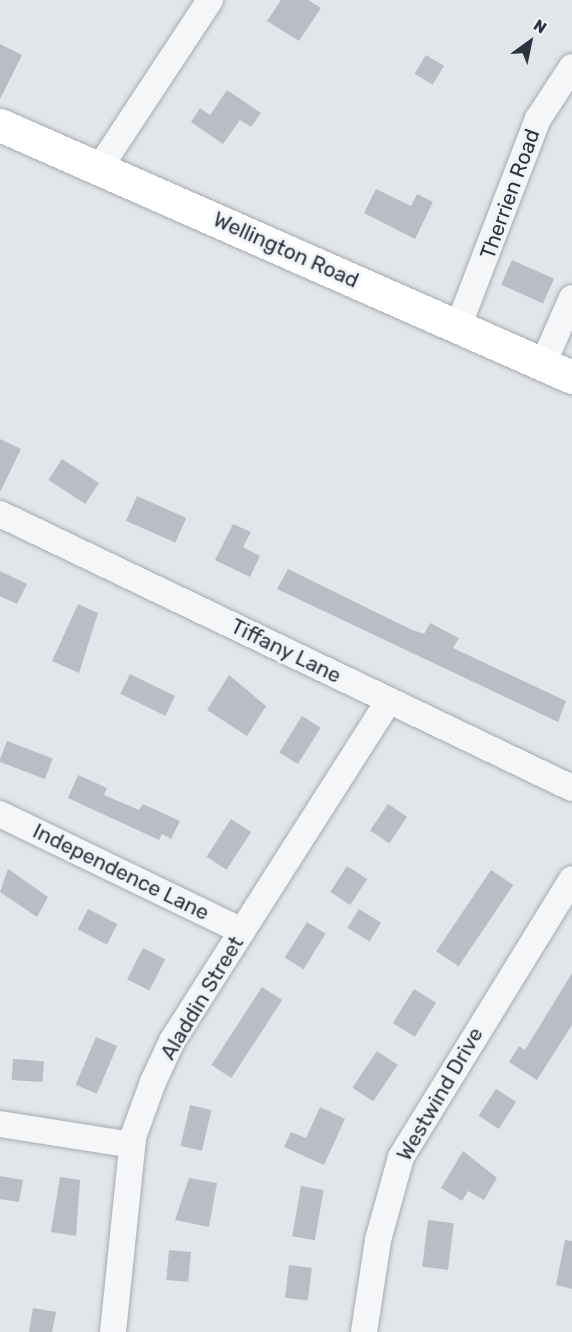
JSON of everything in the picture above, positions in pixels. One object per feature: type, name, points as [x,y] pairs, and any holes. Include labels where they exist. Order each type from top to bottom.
[{"type":"main road","name":"Wellington Road","points":[[0,125],[100,167],[558,371]]},
{"type":"street","points":[[100,167],[210,0]]},
{"type":"street","name":"Therrien Road","points":[[458,327],[538,119],[572,67]]},
{"type":"street","points":[[558,371],[572,298]]},
{"type":"street","name":"Tiffany Lane","points":[[0,514],[572,788]]},
{"type":"street","name":"Aladdin Street","points":[[113,1332],[132,1145],[172,1041],[389,700]]},
{"type":"street","name":"Independence Lane","points":[[0,814],[242,931]]},
{"type":"street","name":"Westwind Drive","points":[[364,1332],[380,1230],[401,1156],[572,879]]},
{"type":"street","points":[[0,1124],[132,1145]]},
{"type":"building","points":[[281,0],[308,0],[321,8],[299,41],[267,21]]},
{"type":"building","points":[[0,44],[22,55],[0,99]]},
{"type":"building","points":[[426,55],[444,66],[433,85],[415,74]]},
{"type":"building","points":[[227,90],[261,113],[251,127],[240,120],[223,144],[191,122],[200,108],[210,115]]},
{"type":"building","points":[[376,189],[411,206],[417,194],[433,202],[415,239],[364,213]]},
{"type":"building","points":[[512,260],[554,279],[543,303],[501,285]]},
{"type":"building","points":[[0,439],[21,449],[0,492]]},
{"type":"building","points":[[62,459],[99,483],[85,504],[48,480]]},
{"type":"building","points":[[137,496],[186,518],[175,543],[126,521]]},
{"type":"building","points":[[233,524],[251,532],[243,547],[260,556],[250,577],[215,560]]},
{"type":"building","points":[[288,569],[410,629],[424,634],[430,623],[459,638],[453,648],[566,701],[558,722],[277,589]]},
{"type":"building","points":[[0,571],[27,584],[17,604],[0,596]]},
{"type":"building","points":[[78,604],[98,613],[79,673],[52,661]]},
{"type":"building","points":[[130,674],[175,696],[165,716],[120,694]]},
{"type":"building","points":[[229,675],[266,706],[247,736],[207,710]]},
{"type":"building","points":[[302,716],[321,728],[298,764],[279,752]]},
{"type":"building","points":[[7,741],[53,759],[45,779],[0,762]]},
{"type":"building","points":[[78,775],[107,788],[104,795],[139,810],[143,804],[180,821],[171,839],[162,834],[159,840],[68,798]]},
{"type":"building","points":[[388,804],[407,817],[389,843],[370,831]]},
{"type":"building","points":[[231,819],[251,832],[227,870],[206,857]]},
{"type":"building","points":[[347,866],[367,879],[350,905],[330,892]]},
{"type":"building","points":[[8,869],[48,897],[37,917],[0,892]]},
{"type":"building","points":[[491,870],[513,885],[459,966],[436,951]]},
{"type":"building","points":[[88,909],[117,924],[107,944],[78,929]]},
{"type":"building","points":[[359,909],[381,923],[369,941],[347,928]]},
{"type":"building","points":[[307,922],[326,934],[303,969],[285,958]]},
{"type":"building","points":[[143,948],[165,959],[149,991],[127,979]]},
{"type":"building","points":[[572,973],[572,1025],[537,1080],[509,1062],[519,1046],[525,1050]]},
{"type":"building","points":[[262,987],[282,1000],[231,1078],[211,1065]]},
{"type":"building","points":[[414,989],[436,1003],[415,1037],[393,1023]]},
{"type":"building","points":[[96,1037],[117,1046],[97,1094],[76,1085]]},
{"type":"building","points":[[377,1051],[398,1065],[373,1101],[352,1087]]},
{"type":"building","points":[[13,1059],[44,1061],[42,1082],[12,1080]]},
{"type":"building","points":[[496,1089],[516,1102],[499,1129],[479,1116]]},
{"type":"building","points":[[190,1105],[211,1110],[202,1151],[181,1146]]},
{"type":"building","points":[[320,1107],[345,1119],[324,1165],[284,1147],[291,1132],[306,1138]]},
{"type":"building","points":[[463,1151],[497,1178],[484,1200],[468,1191],[462,1201],[441,1188]]},
{"type":"building","points":[[0,1176],[23,1180],[19,1202],[0,1199]]},
{"type":"building","points":[[60,1177],[80,1180],[76,1236],[51,1232]]},
{"type":"building","points":[[189,1178],[217,1183],[209,1227],[175,1220]]},
{"type":"building","points":[[301,1186],[324,1190],[315,1240],[292,1236]]},
{"type":"building","points":[[428,1220],[454,1223],[448,1270],[422,1267]]},
{"type":"building","points":[[565,1240],[572,1241],[572,1289],[556,1285]]},
{"type":"building","points":[[169,1250],[191,1252],[188,1282],[166,1280]]},
{"type":"building","points":[[289,1265],[312,1268],[308,1301],[285,1298]]},
{"type":"building","points":[[33,1308],[56,1312],[52,1332],[29,1332]]}]
